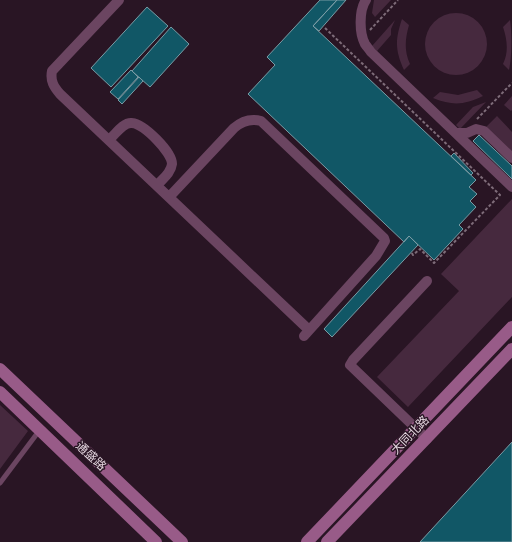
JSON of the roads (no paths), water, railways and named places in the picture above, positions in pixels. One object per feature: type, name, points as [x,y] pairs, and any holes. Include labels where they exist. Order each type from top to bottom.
[{"type":"main road","name":"大同北路","points":[[307,542],[512,327]]},
{"type":"main road","name":"大同北路","points":[[327,542],[428,439],[512,349]]},
{"type":"main road","name":"通盛路","points":[[0,369],[182,542]]},
{"type":"main road","name":"通盛路","points":[[0,392],[156,542]]},
{"type":"street","points":[[119,0],[52,71],[50,77],[53,85],[66,100],[308,331]]},
{"type":"street","points":[[126,0],[56,75],[57,82],[64,91],[160,182],[308,331]]},
{"type":"street","points":[[366,0],[361,17],[364,43],[371,52],[512,187]]},
{"type":"street","points":[[172,194],[234,128],[247,120],[261,121],[384,238],[385,241],[376,256],[308,331]]},
{"type":"street","points":[[112,137],[126,124],[132,123],[145,129],[167,150],[172,163],[169,172],[160,182]]},
{"type":"street","points":[[456,134],[470,132],[476,129],[484,131],[512,158]]},
{"type":"street","points":[[427,281],[350,365],[428,439]]},
{"type":"lane","points":[[0,483],[40,430]]}]
